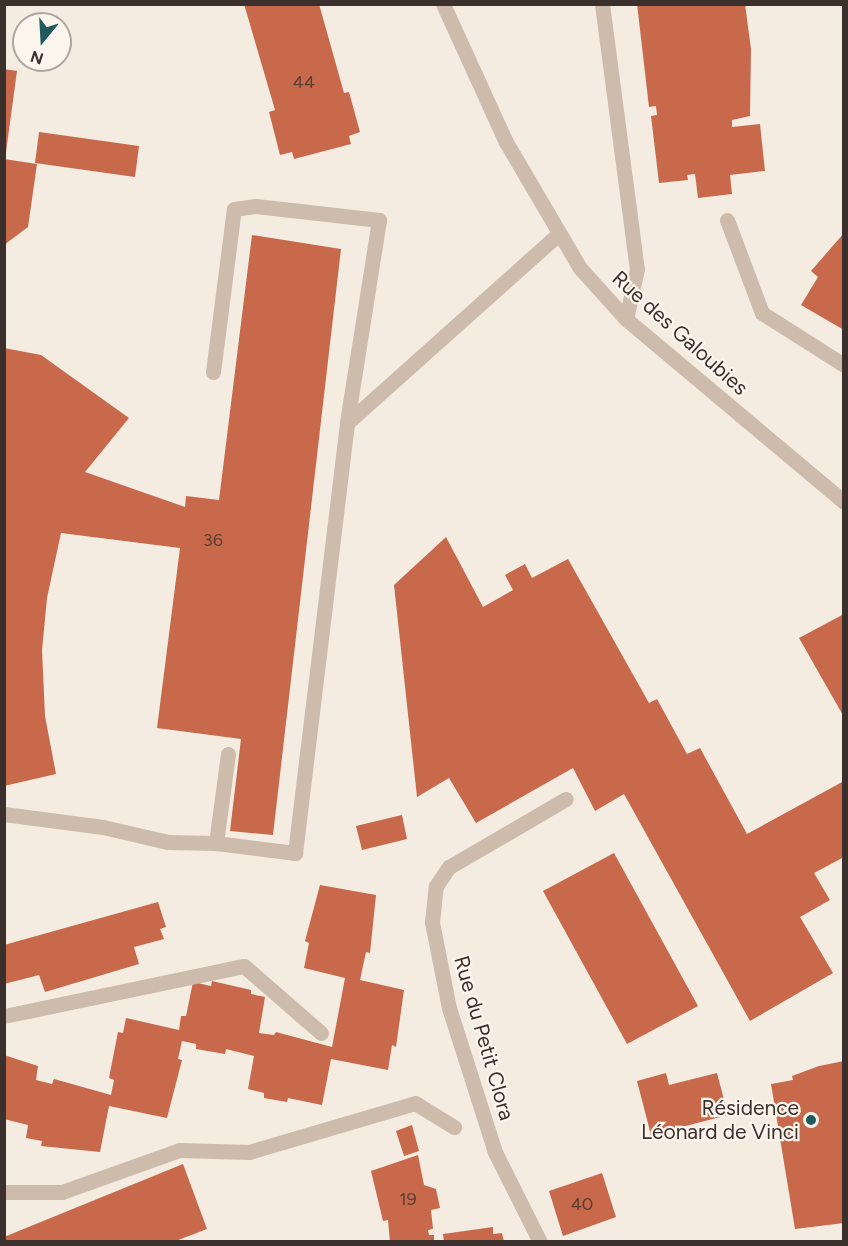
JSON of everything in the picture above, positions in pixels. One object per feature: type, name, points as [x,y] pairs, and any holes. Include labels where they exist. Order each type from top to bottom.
[{"type":"street","name":"Rue des Galoubies","points":[[443,4],[506,142],[557,235],[580,268],[626,319],[843,502]]},
{"type":"street","points":[[602,4],[637,269],[626,319]]},
{"type":"street","points":[[4,814],[103,827],[168,842],[216,843],[295,853],[347,423],[379,220],[256,206],[234,209],[213,372]]},
{"type":"street","points":[[726,220],[762,313],[843,365]]},
{"type":"street","points":[[347,423],[557,235]]},
{"type":"street","points":[[216,843],[228,754]]},
{"type":"street","name":"Rue du Petit Clora","points":[[540,1242],[495,1152],[449,1008],[432,922],[436,886],[449,867],[566,799]]},
{"type":"street","points":[[4,1016],[244,966],[321,1033]]},
{"type":"street","points":[[4,1192],[62,1192],[179,1150],[249,1152],[416,1103],[454,1127]]},
{"type":"building","points":[[244,4],[319,4],[344,93],[349,92],[360,132],[349,136],[351,144],[294,159],[292,152],[280,155],[269,112],[275,110]]},
{"type":"building","points":[[637,4],[745,4],[751,49],[750,116],[732,120],[732,127],[760,124],[765,171],[730,175],[732,194],[698,198],[695,174],[687,175],[688,180],[659,183],[651,116],[657,115],[656,106],[649,107]]},
{"type":"building","points":[[4,69],[17,72],[6,152],[4,152]]},
{"type":"building","points":[[39,132],[139,146],[135,177],[35,163]]},
{"type":"building","points":[[4,159],[37,164],[28,227],[4,245]]},
{"type":"building","points":[[844,233],[844,330],[801,305],[818,277],[811,271]]},
{"type":"building","points":[[252,235],[341,249],[273,835],[230,831],[241,739],[157,728],[180,548],[61,533],[47,598],[42,650],[45,716],[56,774],[4,786],[4,348],[41,355],[129,418],[85,472],[185,507],[186,496],[219,500]]},
{"type":"building","points":[[446,537],[483,607],[513,590],[505,575],[525,564],[532,578],[568,559],[649,703],[657,699],[687,754],[700,748],[747,834],[844,781],[844,857],[814,873],[830,900],[800,917],[833,973],[750,1021],[624,794],[595,811],[573,768],[476,823],[449,778],[417,797],[394,585]]},
{"type":"building","points":[[844,614],[844,717],[799,638]]},
{"type":"building","points":[[402,815],[407,839],[362,850],[356,826]]},
{"type":"building","points":[[614,853],[698,1006],[627,1044],[543,891]]},
{"type":"building","points":[[320,885],[376,895],[370,953],[366,952],[360,980],[404,990],[396,1047],[392,1045],[388,1070],[331,1059],[322,1105],[288,1098],[287,1102],[264,1098],[264,1093],[248,1089],[254,1056],[226,1049],[225,1054],[196,1049],[196,1044],[182,1041],[178,1059],[182,1060],[167,1118],[109,1106],[100,1152],[41,1146],[42,1141],[26,1138],[28,1125],[4,1119],[4,1055],[38,1066],[36,1080],[52,1084],[54,1079],[111,1095],[114,1080],[109,1078],[118,1032],[123,1033],[126,1018],[179,1030],[181,1016],[186,1016],[193,982],[211,986],[212,981],[251,990],[251,994],[265,997],[259,1033],[274,1035],[276,1032],[332,1047],[345,978],[304,968],[309,943],[305,941]]},
{"type":"building","points":[[158,902],[166,927],[160,929],[164,939],[134,947],[139,964],[45,992],[39,975],[4,984],[4,945]]},
{"type":"building","name":"Résidence Léonard de Vinci","points":[[844,1061],[844,1223],[795,1229],[771,1084],[793,1080],[792,1076],[819,1066]]},
{"type":"building","points":[[666,1073],[669,1085],[717,1073],[728,1115],[651,1135],[637,1081]]},
{"type":"building","points":[[412,1125],[419,1151],[404,1156],[396,1131]]},
{"type":"building","points":[[418,1155],[424,1185],[436,1189],[440,1208],[431,1210],[433,1229],[428,1230],[429,1235],[434,1235],[434,1242],[390,1242],[388,1220],[383,1221],[371,1171]]},
{"type":"building","points":[[183,1164],[207,1229],[173,1242],[4,1242],[4,1237]]},
{"type":"building","points":[[602,1173],[616,1217],[563,1236],[549,1191]]},
{"type":"building","points":[[493,1227],[493,1234],[502,1233],[504,1242],[444,1242],[443,1234]]},
{"type":"place","name":"Résidence Léonard de Vinci","points":[[811,1120]]}]
